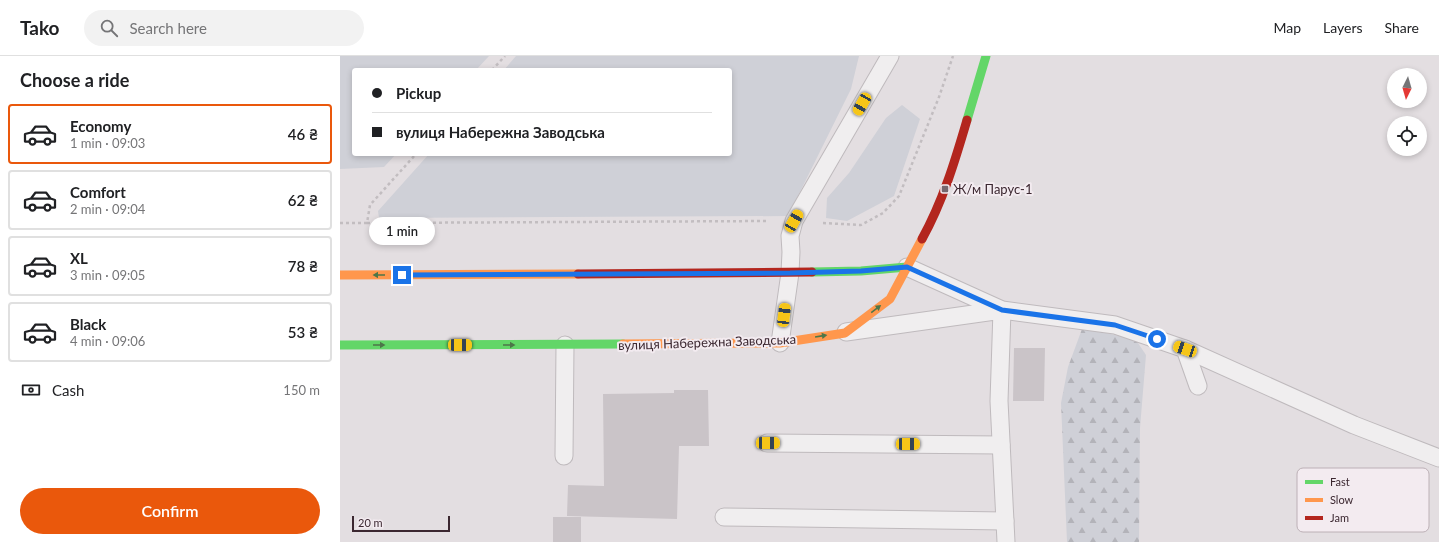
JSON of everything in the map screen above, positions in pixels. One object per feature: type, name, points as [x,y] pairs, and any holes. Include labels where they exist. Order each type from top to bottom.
[{"type":"street","name":"вулиця Набережна Заводська","points":[[340,345],[780,343],[845,332],[890,299],[932,219],[945,189],[986,56]]},
{"type":"street","points":[[340,275],[790,273],[861,271],[907,267]]},
{"type":"lane","points":[[780,343],[790,273],[790,236],[794,221],[890,56]]},
{"type":"lane","points":[[907,267],[1002,310]]},
{"type":"lane","points":[[1002,310],[999,402],[1006,542]]},
{"type":"lane","points":[[845,332],[1002,310],[1115,325],[1185,349],[1354,426],[1439,458]]},
{"type":"lane","points":[[564,456],[565,345]]},
{"type":"lane","points":[[1185,349],[1198,386]]},
{"type":"lane","points":[[768,443],[1001,445]]},
{"type":"lane","points":[[724,517],[1005,521]]},
{"type":"path","points":[[494,68],[505,56]]},
{"type":"path","points":[[340,223],[794,221],[861,225],[883,213],[899,196],[954,56]]},
{"type":"path","points":[[367,223],[370,205],[414,156]]},
{"type":"green space","points":[[340,56],[489,56],[478,68],[352,68],[352,156],[394,156],[384,167],[340,169]]},
{"type":"green space","points":[[516,56],[859,56],[851,89],[788,216],[379,218],[378,211],[427,156],[732,156],[732,68],[506,68]]},
{"type":"green space","points":[[902,105],[920,119],[894,196],[847,221],[826,218],[827,198],[849,173],[886,118]]},
{"type":"green space","points":[[1082,329],[1136,340],[1146,355],[1140,428],[1139,542],[1067,542],[1061,403],[1068,367]]},
{"type":"building","points":[[1014,348],[1045,348],[1044,401],[1013,401]]},
{"type":"building","points":[[674,390],[708,390],[709,446],[679,446],[677,519],[567,516],[568,485],[604,486],[603,394],[674,393]]},
{"type":"building","points":[[553,517],[581,517],[581,542],[553,542]]},
{"type":"traffic: fast","points":[[967,120],[986,56]]},
{"type":"traffic: fast","points":[[812,272],[861,271],[907,267]]},
{"type":"traffic: fast","points":[[340,345],[623,344]]},
{"type":"traffic: slow","points":[[623,344],[780,343],[845,333],[890,299],[922,239]]},
{"type":"traffic: slow","points":[[340,275],[578,274]]},
{"type":"traffic: jam","points":[[922,239],[936,210],[953,166],[967,120]]},
{"type":"traffic: jam","points":[[578,274],[812,272]]},
{"type":"place","name":"Ж/м Парус-1","points":[[945,189]]},
{"type":"route","points":[[402,275],[790,273],[861,271],[907,267],[1002,310],[1115,325],[1157,339]]}]
